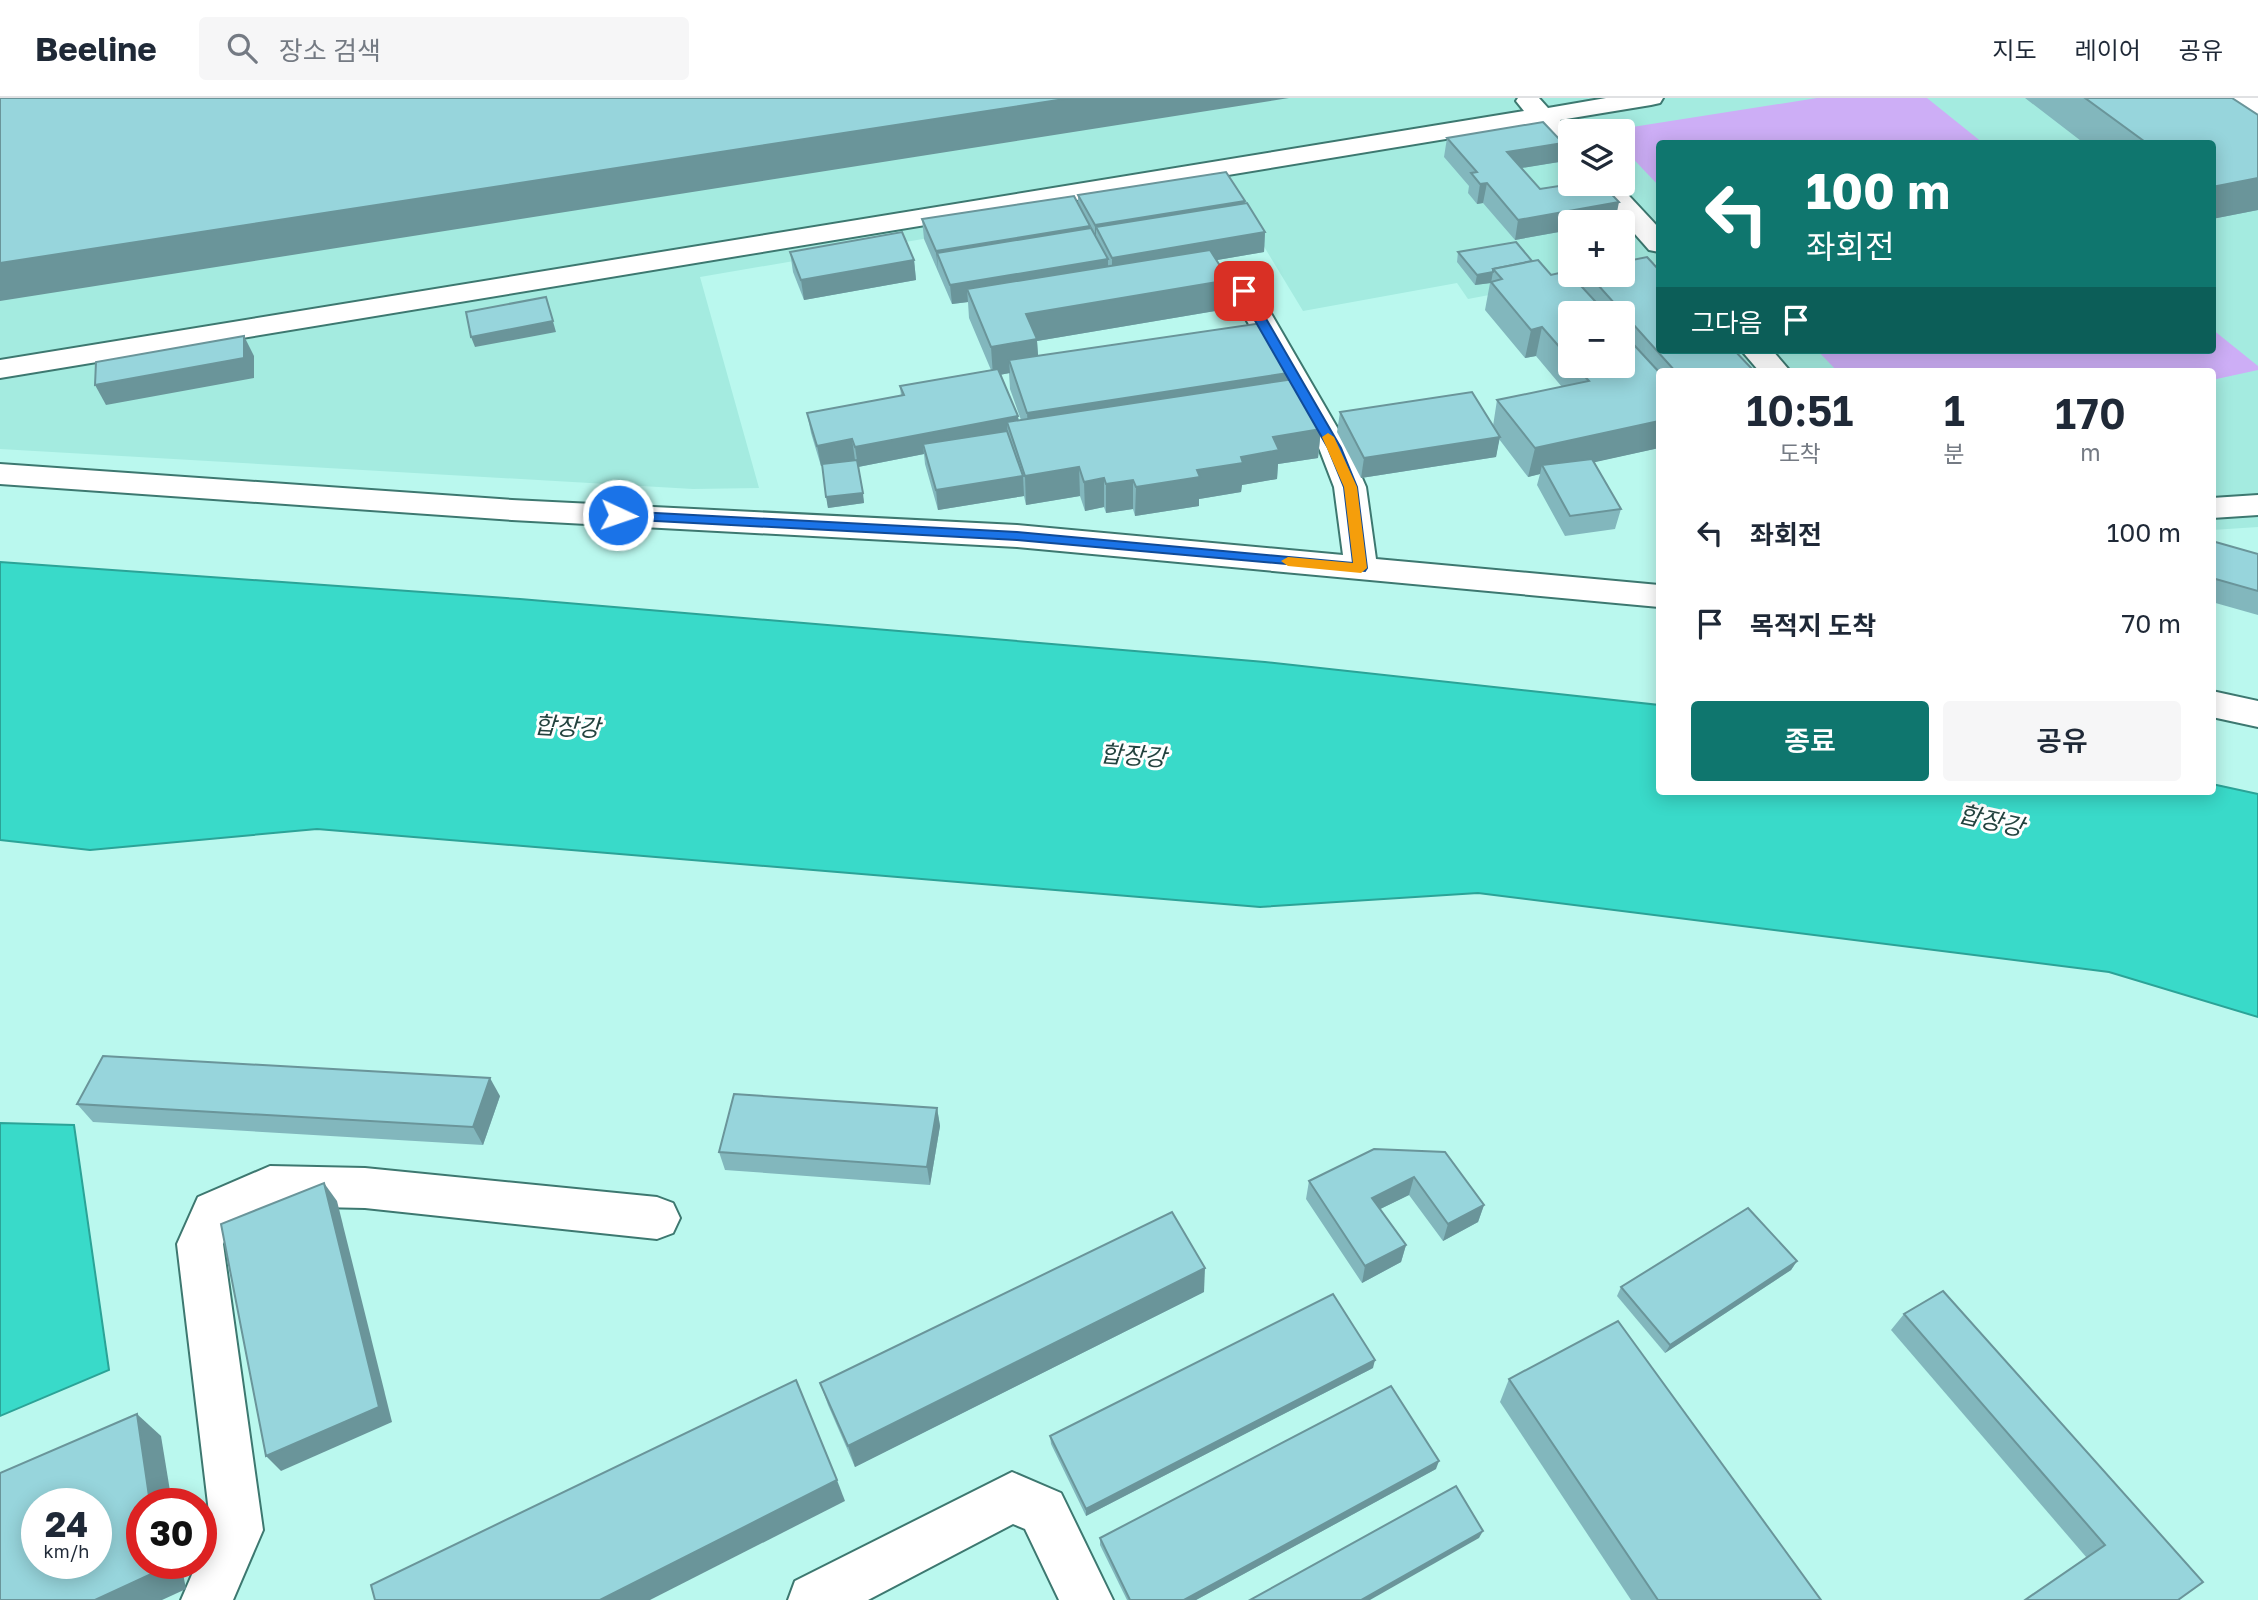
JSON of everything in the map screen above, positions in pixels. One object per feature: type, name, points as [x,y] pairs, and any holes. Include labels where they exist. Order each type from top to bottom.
[{"type":"street","points":[[0,369],[1534,107],[1651,98]]},
{"type":"street","points":[[2241,98],[2258,109]]},
{"type":"street","points":[[1534,107],[1558,133]]},
{"type":"street","points":[[1615,196],[1656,241]]},
{"type":"street","points":[[1244,291],[1334,448],[1350,487],[1361,568]]},
{"type":"street","points":[[1760,354],[1772,368]]},
{"type":"street","points":[[0,474],[525,510],[1017,536],[1656,596]]},
{"type":"street","points":[[2216,508],[2258,505]]},
{"type":"street","points":[[2216,705],[2258,715]]},
{"type":"street","points":[[207,1600],[237,1530],[200,1244],[214,1211],[270,1186],[365,1188],[657,1218]]},
{"type":"street","points":[[814,1600],[1012,1497],[1043,1511],[1087,1600]]},
{"type":"shaded area","points":[[0,98],[2258,98],[2258,527],[2216,530],[2216,368],[1748,368],[1736,354],[2216,354],[2216,140],[1656,140],[1656,264],[1635,267],[1635,210],[1558,210],[1558,282],[1468,299],[1457,283],[1303,311],[1228,187],[700,277],[759,488],[693,489],[0,449]]},
{"type":"shaded area","points":[[1817,98],[1927,98],[1979,140],[1656,140],[1656,183],[1635,161],[1635,127]]},
{"type":"shaded area","points":[[2216,332],[2258,366],[2258,370],[2216,379],[2216,368],[1834,368],[1821,354],[2216,354]]},
{"type":"water","name":"합장강","points":[[0,562],[520,599],[1265,662],[1656,705],[1656,795],[2216,795],[2216,785],[2258,794],[2258,1017],[2109,972],[1478,893],[1260,907],[317,829],[90,850],[0,840]]},
{"type":"water","points":[[0,1123],[74,1125],[109,1370],[0,1416]]},
{"type":"building","points":[[0,98],[1071,98],[0,263]]},
{"type":"building","points":[[2085,98],[2232,98],[2258,115],[2258,178],[2216,186],[2216,140],[2143,140]]},
{"type":"building","points":[[1543,122],[1558,138],[1558,144],[1507,152],[1540,189],[1558,186],[1558,196],[1613,196],[1619,202],[1558,210],[1558,213],[1518,220],[1487,183],[1480,184],[1471,173],[1477,172],[1447,138]]},
{"type":"building","points":[[1226,172],[1245,201],[1095,225],[1078,195]]},
{"type":"building","points":[[1074,196],[1090,226],[936,251],[922,219]]},
{"type":"building","points":[[1247,203],[1265,232],[1112,258],[1096,227]]},
{"type":"building","points":[[1091,228],[1108,259],[950,285],[937,253]]},
{"type":"building","points":[[902,232],[914,260],[801,280],[790,252]]},
{"type":"building","points":[[1516,242],[1532,261],[1477,275],[1458,252]]},
{"type":"building","points":[[1210,250],[1229,280],[1026,314],[1037,339],[991,347],[967,289]]},
{"type":"building","points":[[1647,257],[1656,267],[1656,350],[1635,326],[1635,301],[1612,301],[1600,287],[1635,287],[1635,259]]},
{"type":"building","points":[[1538,260],[1551,275],[1558,273],[1558,287],[1582,287],[1595,301],[1558,301],[1558,345],[1542,327],[1531,330],[1491,282],[1502,279],[1493,269]]},
{"type":"building","points":[[546,297],[553,321],[471,337],[466,312]]},
{"type":"building","points":[[1262,323],[1288,373],[1027,413],[1009,360]]},
{"type":"building","points":[[244,336],[244,358],[95,385],[96,362]]},
{"type":"building","points":[[1635,346],[1656,369],[1656,422],[1535,448],[1497,400],[1589,381],[1586,378],[1635,378]]},
{"type":"building","points":[[1660,354],[1738,354],[1751,368],[1672,368]]},
{"type":"building","points":[[998,369],[1018,416],[855,447],[852,439],[817,446],[807,413],[904,395],[900,386]]},
{"type":"building","points":[[1294,379],[1321,429],[1273,437],[1279,450],[1241,457],[1243,463],[1197,470],[1200,477],[1136,487],[1133,480],[1106,484],[1104,478],[1084,482],[1079,467],[1025,476],[1007,422]]},
{"type":"building","points":[[1472,392],[1500,437],[1364,458],[1340,412]]},
{"type":"building","points":[[1007,431],[1023,476],[936,490],[923,444]]},
{"type":"building","points":[[1592,459],[1621,509],[1570,516],[1542,465]]},
{"type":"building","points":[[857,460],[863,493],[826,497],[822,464]]},
{"type":"building","points":[[2216,542],[2258,554],[2258,591],[2216,579]]},
{"type":"building","points":[[103,1056],[490,1078],[473,1127],[77,1104]]},
{"type":"building","points":[[734,1094],[937,1108],[927,1167],[719,1152]]},
{"type":"building","points":[[1374,1149],[1445,1152],[1484,1205],[1448,1224],[1414,1177],[1372,1198],[1406,1245],[1365,1266],[1309,1181]]},
{"type":"building","points":[[324,1183],[379,1407],[266,1456],[221,1224]]},
{"type":"building","points":[[1748,1208],[1797,1261],[1670,1345],[1621,1287]]},
{"type":"building","points":[[1172,1212],[1205,1268],[848,1446],[820,1383]]},
{"type":"building","points":[[1943,1291],[2203,1582],[2178,1600],[2025,1600],[2105,1545],[1904,1314]]},
{"type":"building","points":[[1333,1294],[1375,1360],[1086,1509],[1050,1436]]},
{"type":"building","points":[[1618,1321],[1821,1600],[1658,1600],[1509,1379]]},
{"type":"building","points":[[796,1380],[837,1480],[600,1600],[375,1600],[371,1585]]},
{"type":"building","points":[[1391,1386],[1439,1461],[1184,1600],[1130,1600],[1100,1538]]},
{"type":"building","points":[[137,1414],[148,1488],[126,1488],[126,1579],[140,1579],[95,1600],[0,1600],[0,1473]]},
{"type":"building","points":[[1456,1486],[1483,1531],[1361,1600],[1250,1600]]},
{"type":"slow traffic","points":[[1288,561],[1361,568],[1350,487],[1328,437]]},
{"type":"route","points":[[618,515],[1017,536],[1361,568],[1350,487],[1334,448],[1244,291]]}]
